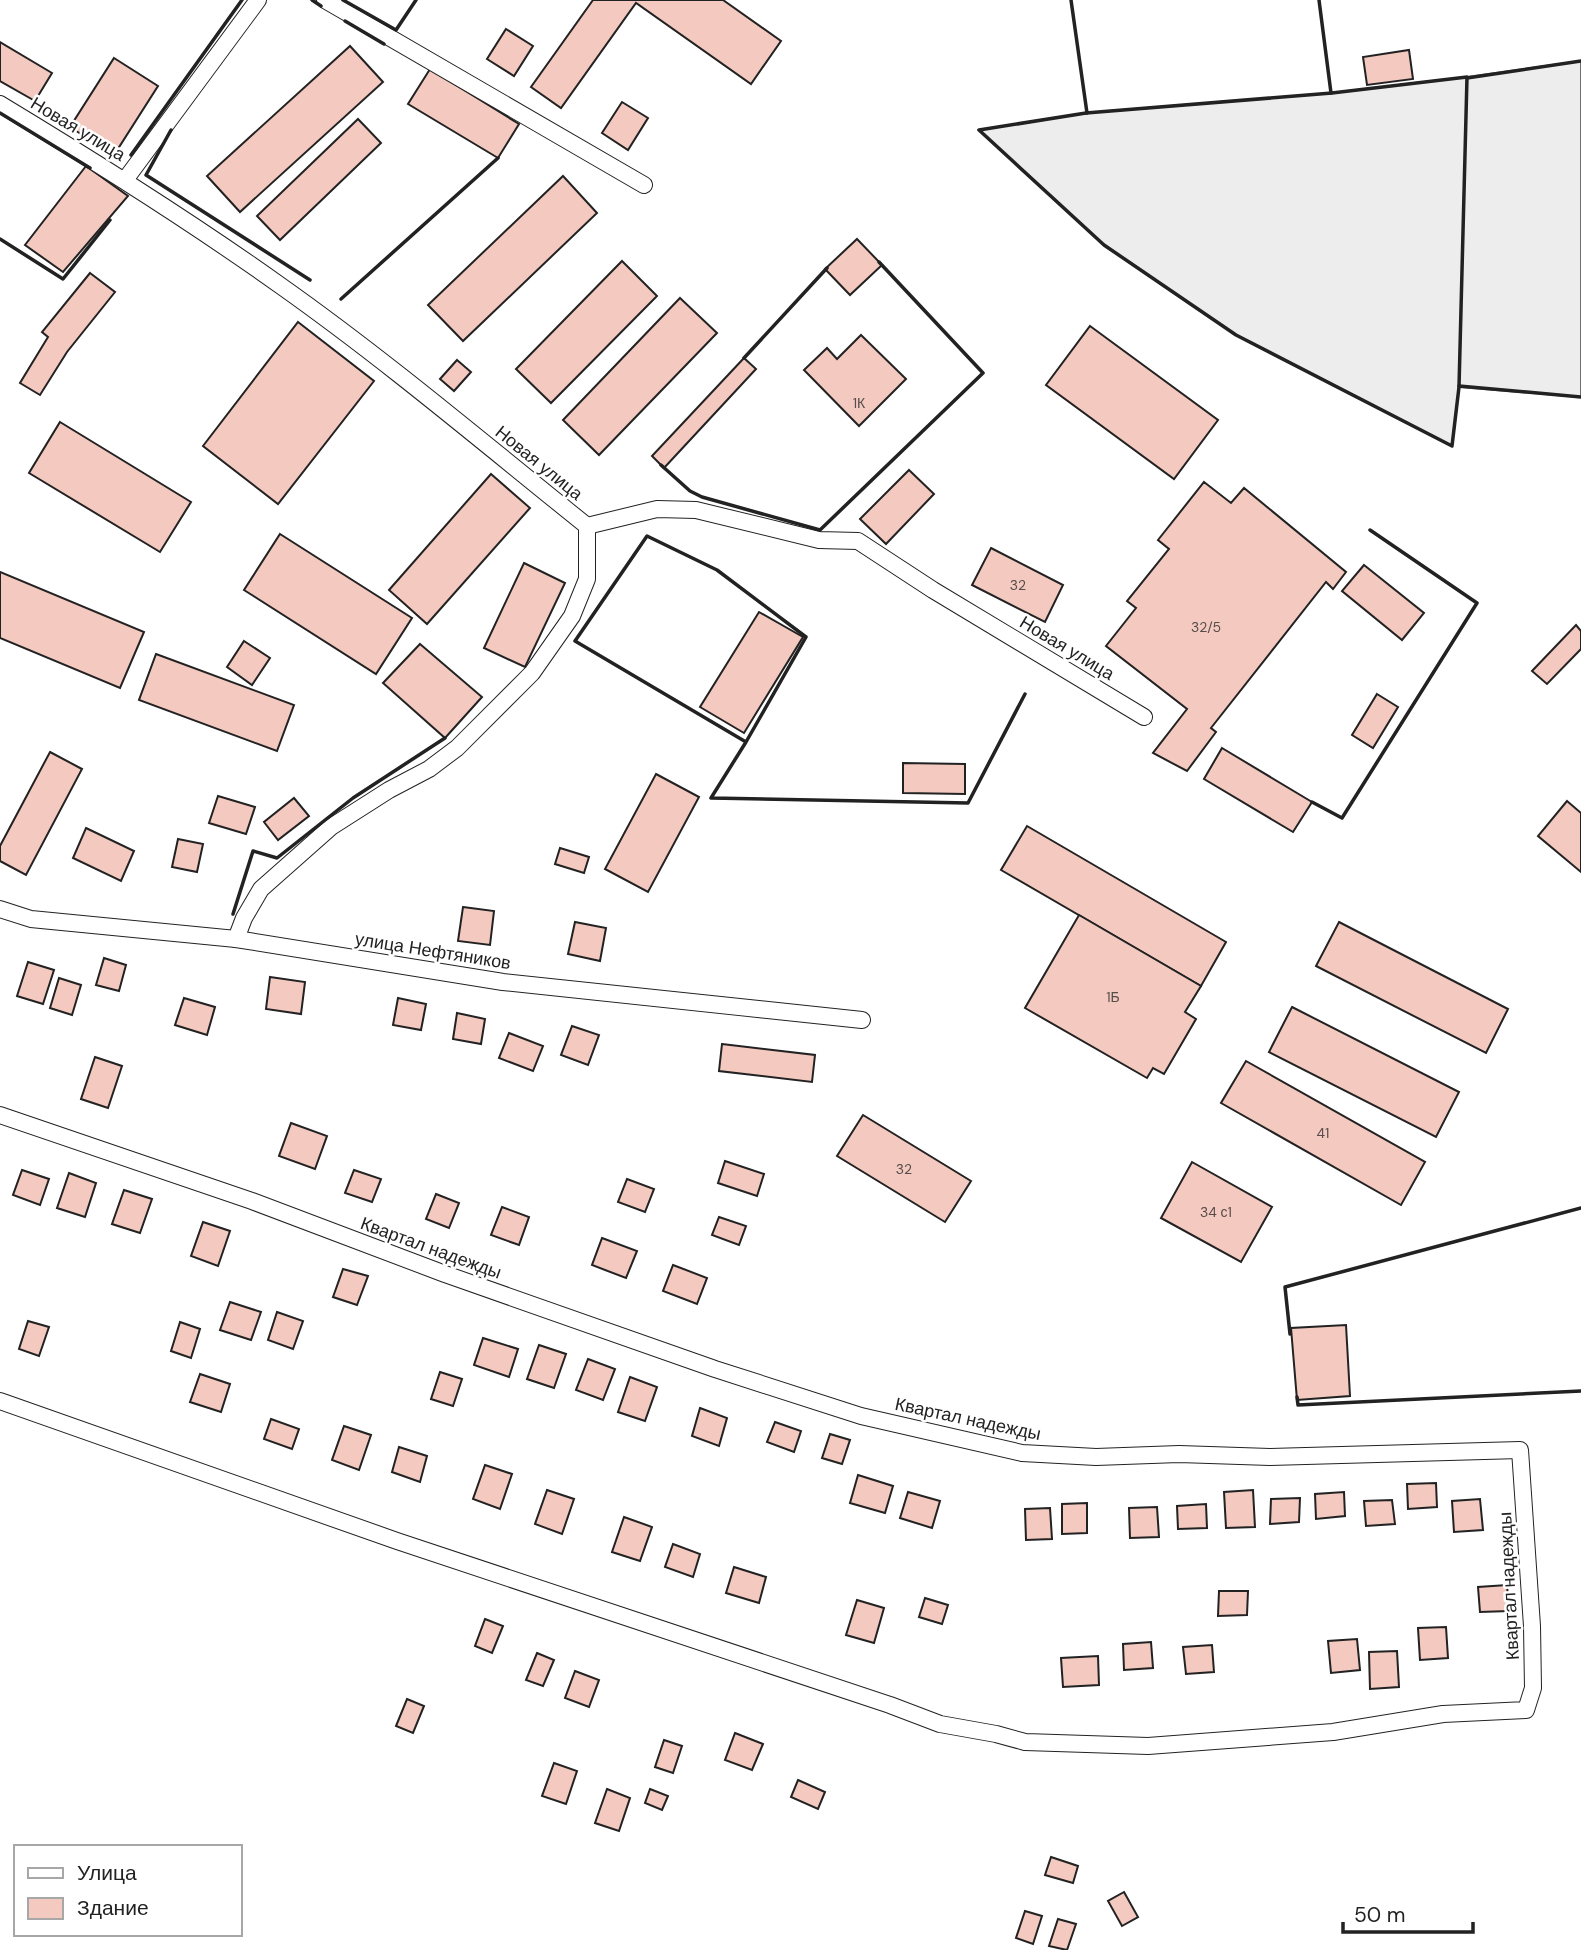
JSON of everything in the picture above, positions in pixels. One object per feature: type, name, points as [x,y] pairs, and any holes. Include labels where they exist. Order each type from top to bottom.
[{"type":"street","points":[[125,180],[258,0]]},
{"type":"street","points":[[325,0],[644,185]]},
{"type":"street","name":"Новая улица","points":[[0,104],[125,180],[282,287],[451,416],[587,526],[657,509],[696,510],[819,540],[858,541],[933,590],[1144,717]]},
{"type":"street","points":[[236,939],[244,918],[261,889],[331,827],[389,790],[429,769],[457,748],[532,673],[572,617],[587,579],[587,526]]},
{"type":"street","name":"улица Нефтяников","points":[[0,909],[31,919],[236,939],[503,982],[862,1020]]},
{"type":"street","name":"Квартал надежды","points":[[0,1115],[252,1201],[445,1274],[715,1369],[861,1416],[1022,1453],[1096,1457],[1180,1454],[1283,1456],[1520,1450],[1532,1626],[1532,1688],[1526,1710],[1443,1714],[1333,1732],[1148,1746],[1025,1742],[940,1724],[397,1541],[0,1401]]},
{"type":"shaded area","points":[[1581,61],[1581,397],[1459,387],[1452,446],[1236,335],[1104,245],[979,130],[1086,113],[1332,93]]},
{"type":"building","points":[[593,0],[723,0],[781,41],[751,84],[636,3],[561,108],[531,87]]},
{"type":"building","points":[[506,29],[533,46],[514,76],[487,59]]},
{"type":"building","points":[[0,42],[52,73],[35,101],[0,81]]},
{"type":"building","points":[[350,46],[383,82],[240,212],[207,176]]},
{"type":"building","points":[[1409,50],[1413,79],[1367,85],[1363,57]]},
{"type":"building","points":[[114,58],[158,86],[114,155],[70,127]]},
{"type":"building","points":[[430,69],[519,124],[498,158],[408,104]]},
{"type":"building","points":[[622,102],[648,118],[628,150],[602,133]]},
{"type":"building","points":[[358,119],[381,143],[280,240],[257,216]]},
{"type":"building","points":[[86,166],[128,196],[63,272],[25,245]]},
{"type":"building","points":[[563,176],[597,213],[463,341],[428,305]]},
{"type":"building","points":[[857,239],[882,265],[850,295],[825,269]]},
{"type":"building","points":[[622,261],[657,296],[551,403],[516,369]]},
{"type":"building","points":[[90,273],[115,292],[67,352],[40,395],[20,383],[48,337],[42,332]]},
{"type":"building","points":[[680,298],[717,333],[599,455],[563,420]]},
{"type":"building","points":[[298,322],[374,381],[278,504],[203,446]]},
{"type":"building","points":[[1090,326],[1218,420],[1174,479],[1046,385]]},
{"type":"building","points":[[861,335],[906,379],[859,426],[804,370],[827,348],[837,359]]},
{"type":"building","points":[[744,358],[756,369],[664,468],[652,456]]},
{"type":"building","points":[[457,360],[471,372],[454,391],[440,379]]},
{"type":"building","points":[[60,422],[191,502],[160,552],[29,473]]},
{"type":"building","points":[[909,470],[934,494],[886,544],[860,519]]},
{"type":"building","points":[[491,474],[530,508],[427,624],[389,590]]},
{"type":"building","points":[[1204,482],[1231,503],[1244,488],[1346,572],[1333,589],[1326,582],[1211,728],[1216,732],[1187,771],[1153,753],[1187,709],[1106,646],[1136,608],[1127,601],[1169,549],[1158,540]]},
{"type":"building","points":[[280,534],[412,618],[376,674],[244,590]]},
{"type":"building","points":[[991,548],[1063,585],[1045,622],[972,585]]},
{"type":"building","points":[[524,563],[565,583],[525,667],[484,648]]},
{"type":"building","points":[[1364,565],[1424,613],[1402,640],[1342,591]]},
{"type":"building","points":[[0,572],[144,632],[120,688],[0,638]]},
{"type":"building","points":[[759,612],[803,637],[744,733],[700,707]]},
{"type":"building","points":[[1576,625],[1581,631],[1581,649],[1547,684],[1532,671]]},
{"type":"building","points":[[244,641],[270,658],[252,685],[227,667]]},
{"type":"building","points":[[420,644],[482,697],[445,738],[383,683]]},
{"type":"building","points":[[156,654],[294,705],[277,751],[139,700]]},
{"type":"building","points":[[1377,694],[1398,707],[1373,748],[1352,735]]},
{"type":"building","points":[[1222,748],[1312,802],[1293,832],[1204,779]]},
{"type":"building","points":[[50,752],[82,769],[26,875],[0,861],[0,846]]},
{"type":"building","points":[[903,763],[965,764],[965,794],[903,793]]},
{"type":"building","points":[[656,774],[699,797],[648,892],[605,869]]},
{"type":"building","points":[[218,796],[255,807],[246,834],[209,823]]},
{"type":"building","points":[[294,798],[309,816],[278,840],[264,822]]},
{"type":"building","points":[[1567,801],[1581,813],[1581,872],[1538,836]]},
{"type":"building","points":[[1027,826],[1226,942],[1201,986],[1001,870]]},
{"type":"building","points":[[86,828],[134,851],[121,881],[73,858]]},
{"type":"building","points":[[178,839],[203,844],[197,872],[172,867]]},
{"type":"building","points":[[560,848],[589,857],[584,873],[555,864]]},
{"type":"building","points":[[463,907],[494,911],[490,945],[458,941]]},
{"type":"building","points":[[1079,915],[1201,986],[1185,1012],[1196,1019],[1164,1074],[1153,1068],[1147,1078],[1025,1008]]},
{"type":"building","points":[[575,922],[606,928],[600,961],[568,954]]},
{"type":"building","points":[[1339,922],[1508,1009],[1486,1053],[1316,966]]},
{"type":"building","points":[[104,958],[126,965],[119,991],[96,985]]},
{"type":"building","points":[[28,962],[54,970],[43,1004],[17,996]]},
{"type":"building","points":[[270,977],[305,982],[301,1014],[266,1009]]},
{"type":"building","points":[[59,978],[81,985],[72,1015],[50,1008]]},
{"type":"building","points":[[184,998],[215,1007],[207,1035],[175,1025]]},
{"type":"building","points":[[398,998],[426,1004],[421,1030],[393,1025]]},
{"type":"building","points":[[1292,1007],[1459,1092],[1436,1137],[1269,1052]]},
{"type":"building","points":[[457,1013],[485,1019],[481,1044],[453,1039]]},
{"type":"building","points":[[572,1026],[599,1035],[588,1065],[561,1055]]},
{"type":"building","points":[[509,1033],[543,1046],[533,1071],[499,1058]]},
{"type":"building","points":[[722,1044],[815,1055],[812,1082],[719,1071]]},
{"type":"building","points":[[95,1057],[122,1066],[108,1108],[81,1099]]},
{"type":"building","points":[[1246,1061],[1425,1162],[1401,1205],[1221,1103]]},
{"type":"building","points":[[863,1115],[971,1181],[945,1222],[837,1156]]},
{"type":"building","points":[[291,1123],[327,1136],[315,1169],[279,1156]]},
{"type":"building","points":[[725,1161],[764,1174],[757,1196],[718,1183]]},
{"type":"building","points":[[1192,1162],[1272,1207],[1241,1262],[1161,1218]]},
{"type":"building","points":[[22,1170],[49,1179],[40,1205],[13,1195]]},
{"type":"building","points":[[354,1170],[381,1179],[372,1202],[345,1193]]},
{"type":"building","points":[[69,1173],[96,1183],[85,1217],[57,1208]]},
{"type":"building","points":[[627,1179],[654,1189],[645,1212],[618,1202]]},
{"type":"building","points":[[124,1190],[152,1199],[140,1233],[112,1224]]},
{"type":"building","points":[[436,1194],[459,1203],[449,1228],[426,1219]]},
{"type":"building","points":[[502,1207],[529,1217],[519,1245],[491,1235]]},
{"type":"building","points":[[719,1217],[746,1226],[739,1245],[712,1235]]},
{"type":"building","points":[[203,1222],[230,1231],[218,1266],[191,1256]]},
{"type":"building","points":[[602,1238],[637,1251],[626,1278],[592,1265]]},
{"type":"building","points":[[673,1265],[707,1278],[697,1304],[663,1291]]},
{"type":"building","points":[[343,1269],[368,1276],[357,1305],[333,1297]]},
{"type":"building","points":[[230,1302],[261,1312],[251,1340],[220,1330]]},
{"type":"building","points":[[277,1312],[303,1321],[293,1349],[268,1340]]},
{"type":"building","points":[[28,1321],[49,1327],[39,1356],[19,1349]]},
{"type":"building","points":[[180,1322],[200,1329],[191,1358],[171,1351]]},
{"type":"building","points":[[1346,1325],[1350,1396],[1297,1400],[1291,1328]]},
{"type":"building","points":[[483,1338],[518,1349],[509,1377],[474,1365]]},
{"type":"building","points":[[539,1345],[566,1354],[554,1388],[527,1379]]},
{"type":"building","points":[[588,1359],[615,1369],[603,1400],[576,1390]]},
{"type":"building","points":[[440,1372],[462,1379],[453,1406],[431,1399]]},
{"type":"building","points":[[200,1374],[230,1384],[221,1412],[190,1402]]},
{"type":"building","points":[[630,1377],[657,1387],[645,1421],[618,1412]]},
{"type":"building","points":[[700,1408],[727,1418],[719,1446],[692,1436]]},
{"type":"building","points":[[271,1419],[299,1429],[292,1449],[264,1439]]},
{"type":"building","points":[[775,1422],[801,1431],[794,1452],[767,1442]]},
{"type":"building","points":[[344,1426],[371,1435],[359,1470],[332,1460]]},
{"type":"building","points":[[830,1434],[850,1440],[842,1464],[822,1458]]},
{"type":"building","points":[[399,1447],[427,1456],[420,1482],[392,1472]]},
{"type":"building","points":[[485,1465],[512,1474],[500,1509],[473,1499]]},
{"type":"building","points":[[858,1475],[893,1486],[885,1513],[850,1503]]},
{"type":"building","points":[[1436,1483],[1437,1507],[1408,1509],[1407,1484]]},
{"type":"building","points":[[547,1490],[574,1499],[562,1534],[535,1524]]},
{"type":"building","points":[[1253,1490],[1255,1527],[1226,1528],[1224,1492]]},
{"type":"building","points":[[908,1492],[940,1501],[932,1528],[900,1518]]},
{"type":"building","points":[[1344,1492],[1345,1516],[1316,1519],[1315,1494]]},
{"type":"building","points":[[1300,1498],[1299,1522],[1270,1524],[1271,1499]]},
{"type":"building","points":[[1480,1499],[1483,1530],[1454,1532],[1452,1501]]},
{"type":"building","points":[[1392,1500],[1395,1524],[1366,1526],[1364,1501]]},
{"type":"building","points":[[1087,1503],[1087,1533],[1062,1534],[1062,1504]]},
{"type":"building","points":[[1206,1504],[1207,1528],[1178,1529],[1177,1506]]},
{"type":"building","points":[[1157,1507],[1159,1537],[1130,1538],[1129,1508]]},
{"type":"building","points":[[1050,1508],[1052,1539],[1026,1540],[1025,1509]]},
{"type":"building","points":[[624,1517],[652,1527],[640,1561],[612,1552]]},
{"type":"building","points":[[673,1544],[700,1554],[693,1577],[665,1567]]},
{"type":"building","points":[[734,1567],[766,1577],[759,1603],[726,1593]]},
{"type":"building","points":[[1507,1585],[1509,1611],[1480,1612],[1478,1587]]},
{"type":"building","points":[[1219,1591],[1248,1591],[1247,1615],[1218,1616]]},
{"type":"building","points":[[925,1598],[948,1605],[942,1624],[919,1617]]},
{"type":"building","points":[[857,1600],[884,1608],[874,1643],[846,1635]]},
{"type":"building","points":[[485,1619],[503,1626],[492,1653],[475,1646]]},
{"type":"building","points":[[1446,1627],[1448,1658],[1420,1660],[1418,1628]]},
{"type":"building","points":[[1357,1639],[1360,1670],[1331,1673],[1328,1641]]},
{"type":"building","points":[[1151,1642],[1153,1668],[1124,1670],[1123,1644]]},
{"type":"building","points":[[1212,1645],[1214,1672],[1186,1674],[1183,1647]]},
{"type":"building","points":[[1397,1651],[1399,1687],[1370,1689],[1369,1652]]},
{"type":"building","points":[[537,1653],[554,1660],[543,1686],[526,1680]]},
{"type":"building","points":[[1098,1656],[1099,1685],[1063,1687],[1061,1658]]},
{"type":"building","points":[[575,1671],[599,1680],[589,1707],[565,1698]]},
{"type":"building","points":[[407,1699],[424,1706],[413,1733],[396,1726]]},
{"type":"building","points":[[735,1733],[763,1744],[752,1770],[725,1760]]},
{"type":"building","points":[[664,1740],[682,1746],[673,1773],[655,1767]]},
{"type":"building","points":[[554,1763],[577,1771],[566,1804],[542,1796]]},
{"type":"building","points":[[798,1780],[825,1792],[818,1809],[791,1797]]},
{"type":"building","points":[[607,1789],[630,1798],[619,1831],[595,1823]]},
{"type":"building","points":[[650,1789],[668,1796],[662,1810],[645,1803]]},
{"type":"building","points":[[1051,1857],[1078,1866],[1073,1883],[1045,1875]]},
{"type":"building","points":[[1124,1892],[1138,1917],[1122,1926],[1108,1901]]},
{"type":"building","points":[[1025,1911],[1042,1916],[1033,1944],[1016,1938]]},
{"type":"building","points":[[1058,1919],[1076,1924],[1067,1950],[1049,1946]]},
{"type":"wall","points":[[131,155],[242,0]]},
{"type":"wall","points":[[312,0],[321,6]]},
{"type":"wall","points":[[343,0],[396,30],[416,0]]},
{"type":"wall","points":[[1071,0],[1087,113]]},
{"type":"wall","points":[[1319,0],[1331,93]]},
{"type":"wall","points":[[345,21],[384,44]]},
{"type":"wall","points":[[1467,78],[1581,61]]},
{"type":"wall","points":[[1467,77],[1459,387],[1452,446],[1236,335],[1104,245],[979,130],[1086,113],[1332,93],[1467,77]]},
{"type":"wall","points":[[0,113],[90,168]]},
{"type":"wall","points":[[171,130],[146,175],[310,280]]},
{"type":"wall","points":[[341,299],[498,158]]},
{"type":"wall","points":[[0,239],[63,279],[110,220]]},
{"type":"wall","points":[[661,465],[690,491],[702,497],[820,530],[983,373],[879,262]]},
{"type":"wall","points":[[744,358],[827,268]]},
{"type":"wall","points":[[1459,386],[1581,397]]},
{"type":"wall","points":[[1312,802],[1342,818],[1477,603],[1370,530]]},
{"type":"wall","points":[[746,742],[575,641],[647,536],[717,570],[806,637],[746,742],[711,798],[968,803],[1025,694]]},
{"type":"wall","points":[[233,914],[253,851],[277,858],[353,798],[445,738]]},
{"type":"wall","points":[[1290,1334],[1285,1287],[1581,1208]]},
{"type":"wall","points":[[1297,1397],[1298,1405],[1581,1391]]}]
